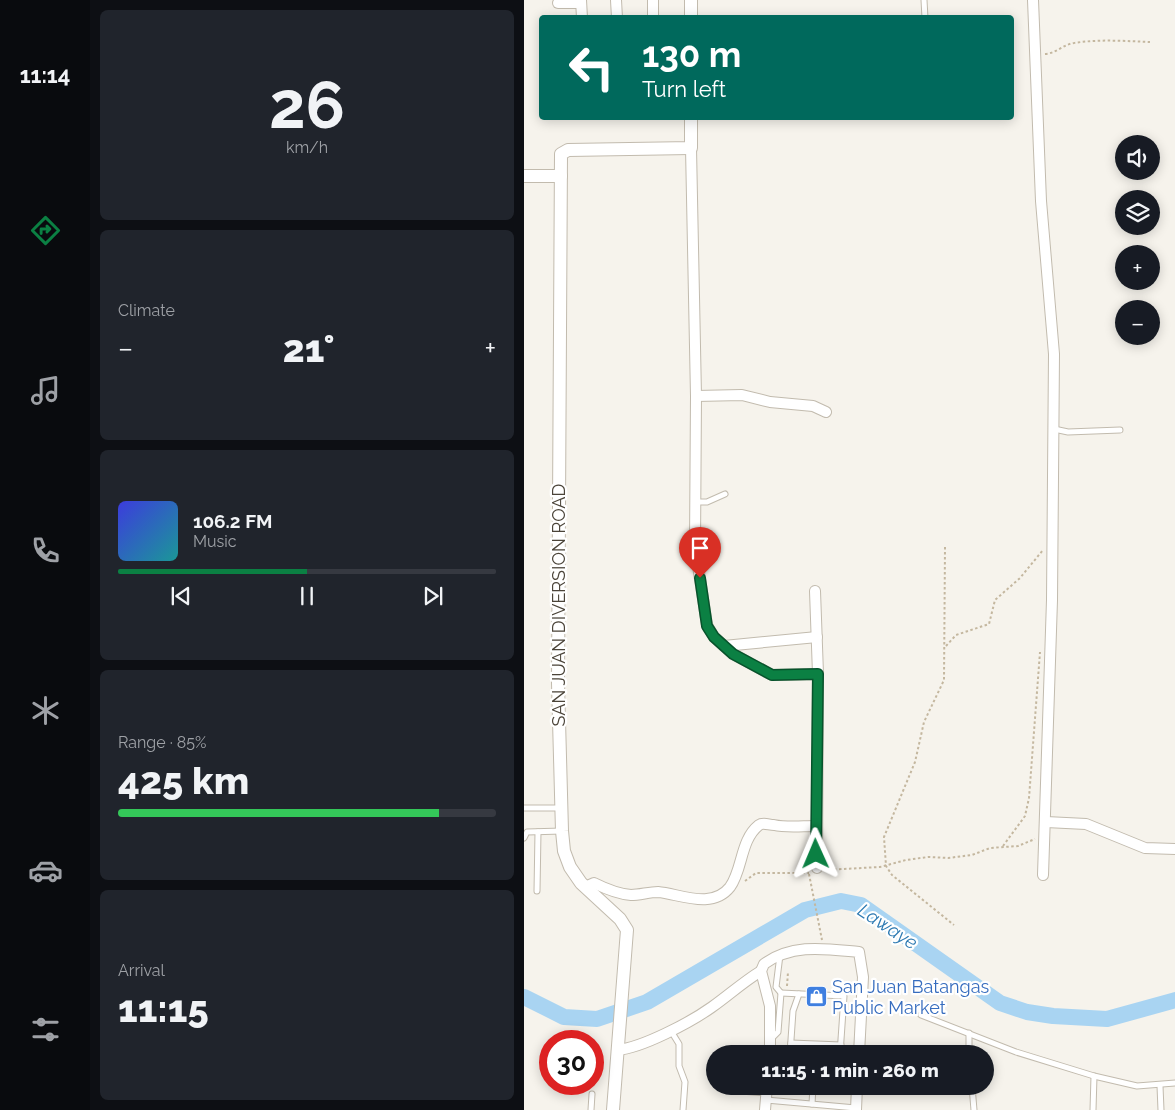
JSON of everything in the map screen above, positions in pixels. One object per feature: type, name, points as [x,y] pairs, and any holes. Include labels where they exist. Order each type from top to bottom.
[{"type":"street","points":[[616,0],[617,15]]},
{"type":"street","points":[[652,0],[653,15]]},
{"type":"street","points":[[691,0],[691,15]]},
{"type":"street","points":[[1033,0],[1041,201],[1054,354],[1050,638],[1043,875]]},
{"type":"street","points":[[558,3],[581,1],[582,15]]},
{"type":"street","points":[[691,120],[696,396],[695,546],[707,626],[724,646],[743,660],[772,675],[818,674]]},
{"type":"street","name":"SAN JUAN DIVERSION ROAD","points":[[613,1110],[627,937],[625,925],[585,887],[570,867],[564,851],[562,831],[558,682],[561,154],[568,150],[691,148]]},
{"type":"street","points":[[524,176],[561,176]]},
{"type":"street","points":[[696,396],[742,395],[770,402],[814,406],[826,412]]},
{"type":"street","points":[[816,591],[818,674],[817,868]]},
{"type":"street","points":[[724,646],[817,637]]},
{"type":"street","points":[[1046,822],[1086,824],[1144,848],[1175,849]]},
{"type":"street","points":[[585,887],[594,883],[617,893],[631,895],[658,892],[679,898],[712,898],[719,896],[729,888],[747,842],[758,825],[763,823],[777,826],[816,826]]},
{"type":"street","points":[[617,1048],[635,1046],[711,1008],[780,954],[799,949],[824,948],[859,952],[864,977],[860,1045]]},
{"type":"street","points":[[763,968],[770,1006],[771,1045]]},
{"type":"street","points":[[856,1109],[857,1095]]},
{"type":"lane","points":[[924,0],[925,15]]},
{"type":"lane","points":[[1052,429],[1068,432],[1120,430]]},
{"type":"lane","points":[[696,502],[707,502],[725,494]]},
{"type":"lane","points":[[524,808],[561,808]]},
{"type":"lane","points":[[524,838],[527,832],[562,831]]},
{"type":"lane","points":[[537,890],[538,832]]},
{"type":"lane","points":[[780,954],[776,987],[784,993],[844,996],[841,1045],[791,1043],[793,1012],[799,994]]},
{"type":"lane","points":[[771,1039],[778,1032],[784,993]]},
{"type":"lane","points":[[921,1015],[1016,1052],[1094,1076],[1137,1086],[1160,1086],[1175,1083]]},
{"type":"lane","points":[[670,1030],[679,1044],[679,1066],[685,1082],[683,1110]]},
{"type":"lane","points":[[969,1033],[969,1045]]},
{"type":"lane","points":[[1094,1076],[1094,1110]]},
{"type":"lane","points":[[1160,1086],[1161,1110]]},
{"type":"lane","points":[[591,1110],[592,1095]]},
{"type":"lane","points":[[812,1095],[812,1104]]},
{"type":"lane","points":[[973,1095],[974,1110]]},
{"type":"lane","points":[[766,1097],[856,1109]]},
{"type":"path","points":[[1035,54],[1054,53],[1072,43],[1112,40],[1150,42]]},
{"type":"path","points":[[946,646],[956,635],[989,624],[995,600],[1020,578],[1040,551],[1051,546]]},
{"type":"path","points":[[945,547],[946,646],[944,680],[924,722],[914,762],[884,837],[886,866],[892,876],[954,925]]},
{"type":"path","points":[[1003,846],[1025,816],[1029,798],[1038,657],[1050,638]]},
{"type":"path","points":[[817,868],[832,871],[848,868],[886,866],[906,860],[972,855],[1003,846],[1018,846],[1036,838]]},
{"type":"path","points":[[743,883],[756,873],[809,874],[823,945]]},
{"type":"path","points":[[784,993],[788,972]]},
{"type":"waterway","name":"Lawaye","points":[[524,997],[564,1017],[597,1019],[647,1002],[805,910],[841,901],[861,905],[1000,1003],[1027,1012],[1053,1016],[1107,1019],[1176,1000]]},
{"type":"place","name":"San Juan Batangas Public Market","points":[[816,997]]},
{"type":"route","points":[[700,578],[707,626],[714,637],[733,654],[772,675],[818,674],[816,854]]}]
